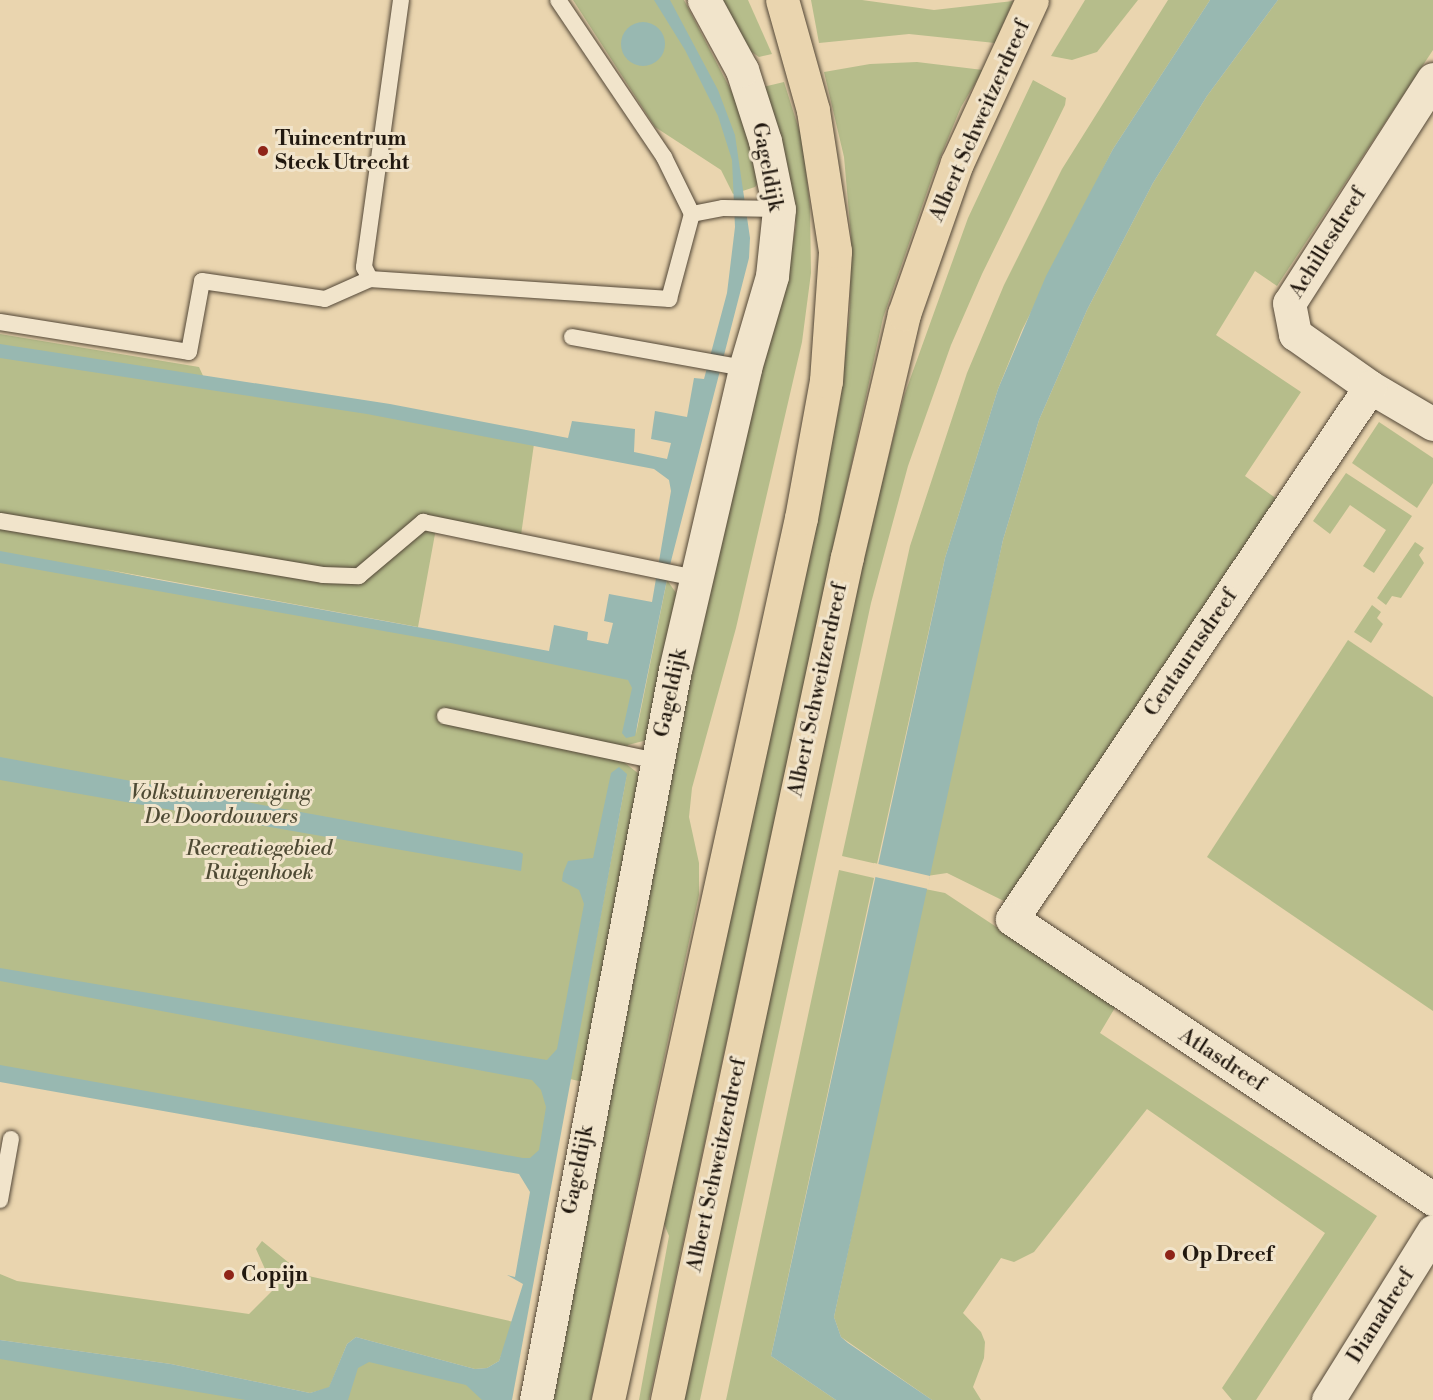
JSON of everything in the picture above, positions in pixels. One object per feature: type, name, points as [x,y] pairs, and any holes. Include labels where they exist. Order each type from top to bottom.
[{"type":"highway","points":[[608,1400],[801,518],[826,381],[835,251],[813,110],[782,0]]},
{"type":"highway","name":"Albert Schweitzerdreef","points":[[667,1400],[839,591],[904,314],[957,163],[1032,0]]},
{"type":"street","name":"Gageldijk","points":[[536,1400],[657,761],[746,368],[772,276],[765,208],[765,141],[742,70],[704,0]]},
{"type":"street","name":"Achillesdreef","points":[[1433,79],[1289,303],[1295,334],[1370,387],[1433,424]]},
{"type":"street","name":"Centaurusdreef","points":[[1011,919],[1370,387]]},
{"type":"street","name":"Atlasdreef","points":[[1011,919],[1433,1199]]},
{"type":"street","name":"Dianadreef","points":[[1328,1400],[1433,1231]]},
{"type":"lane","points":[[370,279],[364,267],[401,0]]},
{"type":"lane","points":[[0,322],[189,352],[202,281],[325,300],[370,279],[669,299],[692,214],[664,157],[558,0]]},
{"type":"lane","points":[[692,214],[732,208],[765,208]]},
{"type":"lane","points":[[572,336],[746,368]]},
{"type":"lane","points":[[0,521],[323,575],[359,576],[423,522],[697,578]]},
{"type":"lane","points":[[445,716],[657,761]]},
{"type":"lane","points":[[1,1189],[11,1139]]},
{"type":"green space","points":[[573,0],[684,0],[752,131],[763,177],[755,187],[733,194],[721,170],[655,127]]},
{"type":"green space","points":[[717,0],[748,0],[772,54],[759,57],[746,48]]},
{"type":"green space","points":[[811,0],[862,0],[934,10],[1013,1],[995,43],[909,34],[819,43]]},
{"type":"green space","points":[[1085,0],[1138,0],[1097,52],[1072,60],[1051,56]]},
{"type":"green space","points":[[1168,0],[1210,0],[1113,149],[1022,330],[998,389],[945,558],[877,864],[842,856],[910,546],[967,373],[1004,285],[1062,169]]},
{"type":"green space","points":[[1278,0],[1433,0],[1433,50],[1277,286],[1255,271],[1216,335],[1301,392],[1245,476],[1277,499],[1010,904],[947,873],[927,876],[1003,540],[1039,420],[1087,310],[1153,183],[1207,96]]},
{"type":"green space","points":[[917,62],[983,70],[961,107],[933,175],[883,318],[649,1400],[639,1400],[669,1236],[663,1221],[840,404],[850,310],[851,236],[844,157],[824,72],[870,64]]},
{"type":"green space","points":[[1033,80],[1066,98],[1065,105],[982,274],[951,345],[908,466],[871,603],[700,1400],[683,1400],[857,581],[904,396],[968,218]]},
{"type":"green space","points":[[784,82],[802,139],[810,206],[811,273],[802,342],[736,628],[692,788],[689,817],[699,863],[699,895],[591,1400],[548,1400],[673,734],[732,474],[787,275],[796,225],[783,155],[763,87]]},
{"type":"green space","name":"Recreatiegebied Ruigenhoek","points":[[0,334],[199,367],[205,380],[535,437],[521,535],[437,523],[418,627],[104,569],[641,682],[636,734],[667,580],[681,600],[647,740],[628,745],[625,763],[639,774],[583,1082],[570,1079],[627,774],[542,1170],[0,1074]]},
{"type":"green space","points":[[1379,422],[1433,458],[1433,483],[1417,508],[1352,463]]},
{"type":"green space","points":[[1346,473],[1412,516],[1374,573],[1363,566],[1386,530],[1350,505],[1330,534],[1313,521]]},
{"type":"green space","points":[[1415,542],[1424,548],[1419,555],[1424,563],[1401,598],[1392,596],[1386,605],[1377,598]]},
{"type":"green space","points":[[1372,605],[1381,612],[1377,618],[1383,624],[1371,643],[1354,632]]},
{"type":"green space","points":[[1348,640],[1433,697],[1433,1011],[1207,857]]},
{"type":"green space","points":[[839,870],[874,878],[771,1356],[836,1400],[726,1400]]},
{"type":"green space","points":[[925,889],[945,893],[1116,1006],[1100,1033],[1377,1216],[1256,1400],[1232,1400],[1222,1388],[1325,1233],[1147,1109],[1034,1252],[1014,1262],[1001,1258],[963,1313],[981,1332],[985,1342],[984,1358],[973,1387],[981,1400],[932,1400],[841,1337],[834,1317]]},
{"type":"green space","points":[[262,1241],[304,1275],[514,1322],[499,1361],[487,1368],[475,1369],[356,1337],[347,1344],[329,1388],[310,1393],[171,1364],[0,1340],[0,1274],[17,1281],[249,1314],[274,1289],[256,1249]]},
{"type":"green space","points":[[356,1347],[502,1384],[499,1400],[336,1400]]},
{"type":"green space","points":[[0,1353],[290,1400],[0,1400]]},
{"type":"water","points":[[654,0],[670,0],[718,90],[735,135],[750,238],[749,258],[670,565],[635,736],[626,738],[622,733],[632,688],[628,680],[451,643],[0,563],[0,551],[549,651],[554,625],[588,632],[587,640],[608,644],[613,623],[604,621],[609,594],[652,602],[671,491],[669,480],[654,469],[367,414],[0,358],[0,344],[390,404],[568,438],[572,421],[635,429],[634,452],[667,459],[671,443],[651,439],[655,411],[687,417],[694,378],[704,379],[727,293],[735,227],[732,160],[718,116],[685,50]]},
{"type":"water","points":[[1210,0],[1278,0],[1207,96],[1153,183],[1087,310],[1039,420],[1003,540],[834,1317],[841,1337],[848,1343],[932,1400],[836,1400],[771,1356],[945,558],[998,389],[1046,276],[1113,149]]},
{"type":"water","points":[[643,22],[652,23],[659,28],[664,35],[664,53],[659,60],[652,65],[643,66],[634,65],[627,60],[622,53],[621,44],[622,35],[627,28],[634,23]]},
{"type":"water","points":[[0,757],[520,852],[523,854],[521,871],[0,780]]},
{"type":"water","points":[[619,767],[627,774],[512,1400],[482,1400],[466,1385],[369,1362],[358,1368],[348,1400],[246,1400],[0,1359],[0,1340],[171,1364],[310,1393],[329,1387],[347,1344],[356,1337],[475,1369],[487,1368],[499,1361],[523,1284],[507,1275],[515,1277],[530,1192],[519,1174],[0,1082],[0,1065],[523,1158],[530,1158],[539,1150],[546,1107],[541,1090],[532,1080],[0,981],[0,968],[547,1060],[557,1049],[584,904],[579,890],[562,881],[563,873],[568,861],[593,858],[611,773]]},
{"type":"pier","points":[[874,863],[930,876],[928,889],[871,876]]},
{"type":"place","name":"Tuincentrum Steck Utrecht","points":[[263,151]]},
{"type":"place","name":"Op Dreef","points":[[1170,1255]]},
{"type":"place","name":"Copijn","points":[[229,1275]]},
{"type":"park label","name":"Volkstuinvereniging De Doordouwers","points":[[221,805]]}]
